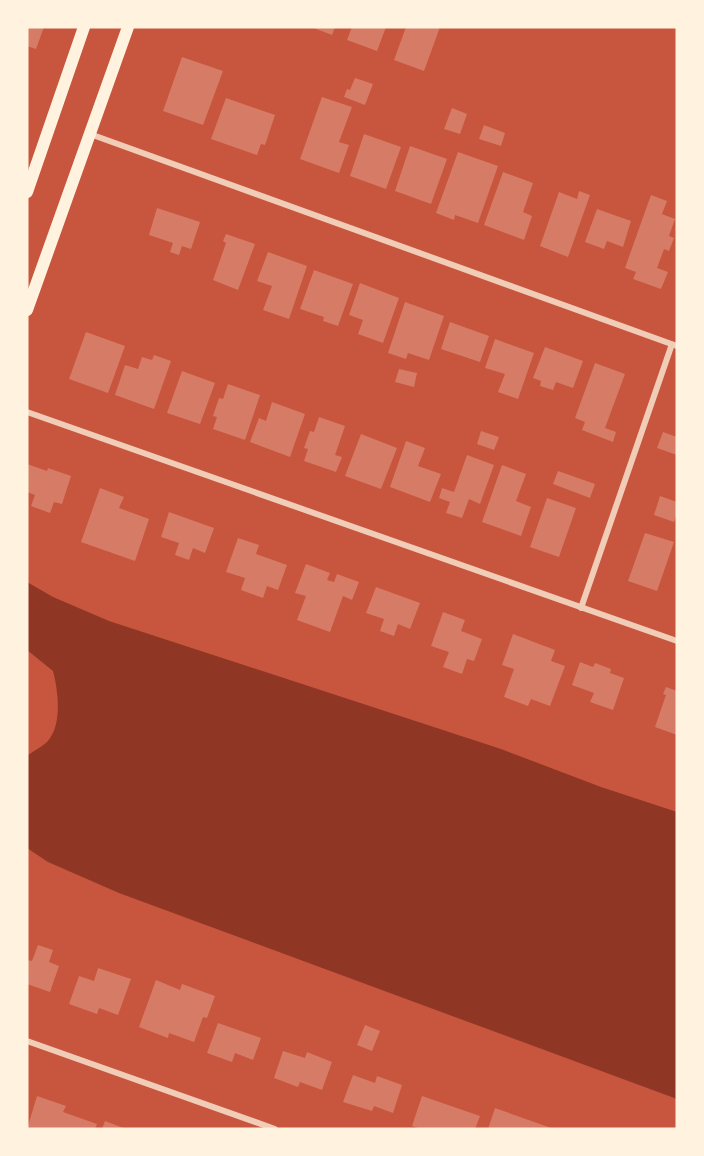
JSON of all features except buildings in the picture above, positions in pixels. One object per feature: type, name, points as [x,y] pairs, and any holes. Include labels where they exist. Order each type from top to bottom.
[{"type":"main road","points":[[27,192],[84,27]]},
{"type":"main road","points":[[27,310],[128,27]]},
{"type":"street","points":[[90,134],[675,345],[582,608]]},
{"type":"street","points":[[27,412],[677,642]]},
{"type":"street","points":[[27,1041],[275,1129]]},
{"type":"shaded area","points":[[27,582],[53,597],[109,621],[501,749],[601,787],[677,812],[677,1099],[119,893],[48,862],[27,848],[27,756],[45,744],[52,735],[58,707],[53,671],[27,650]]}]
